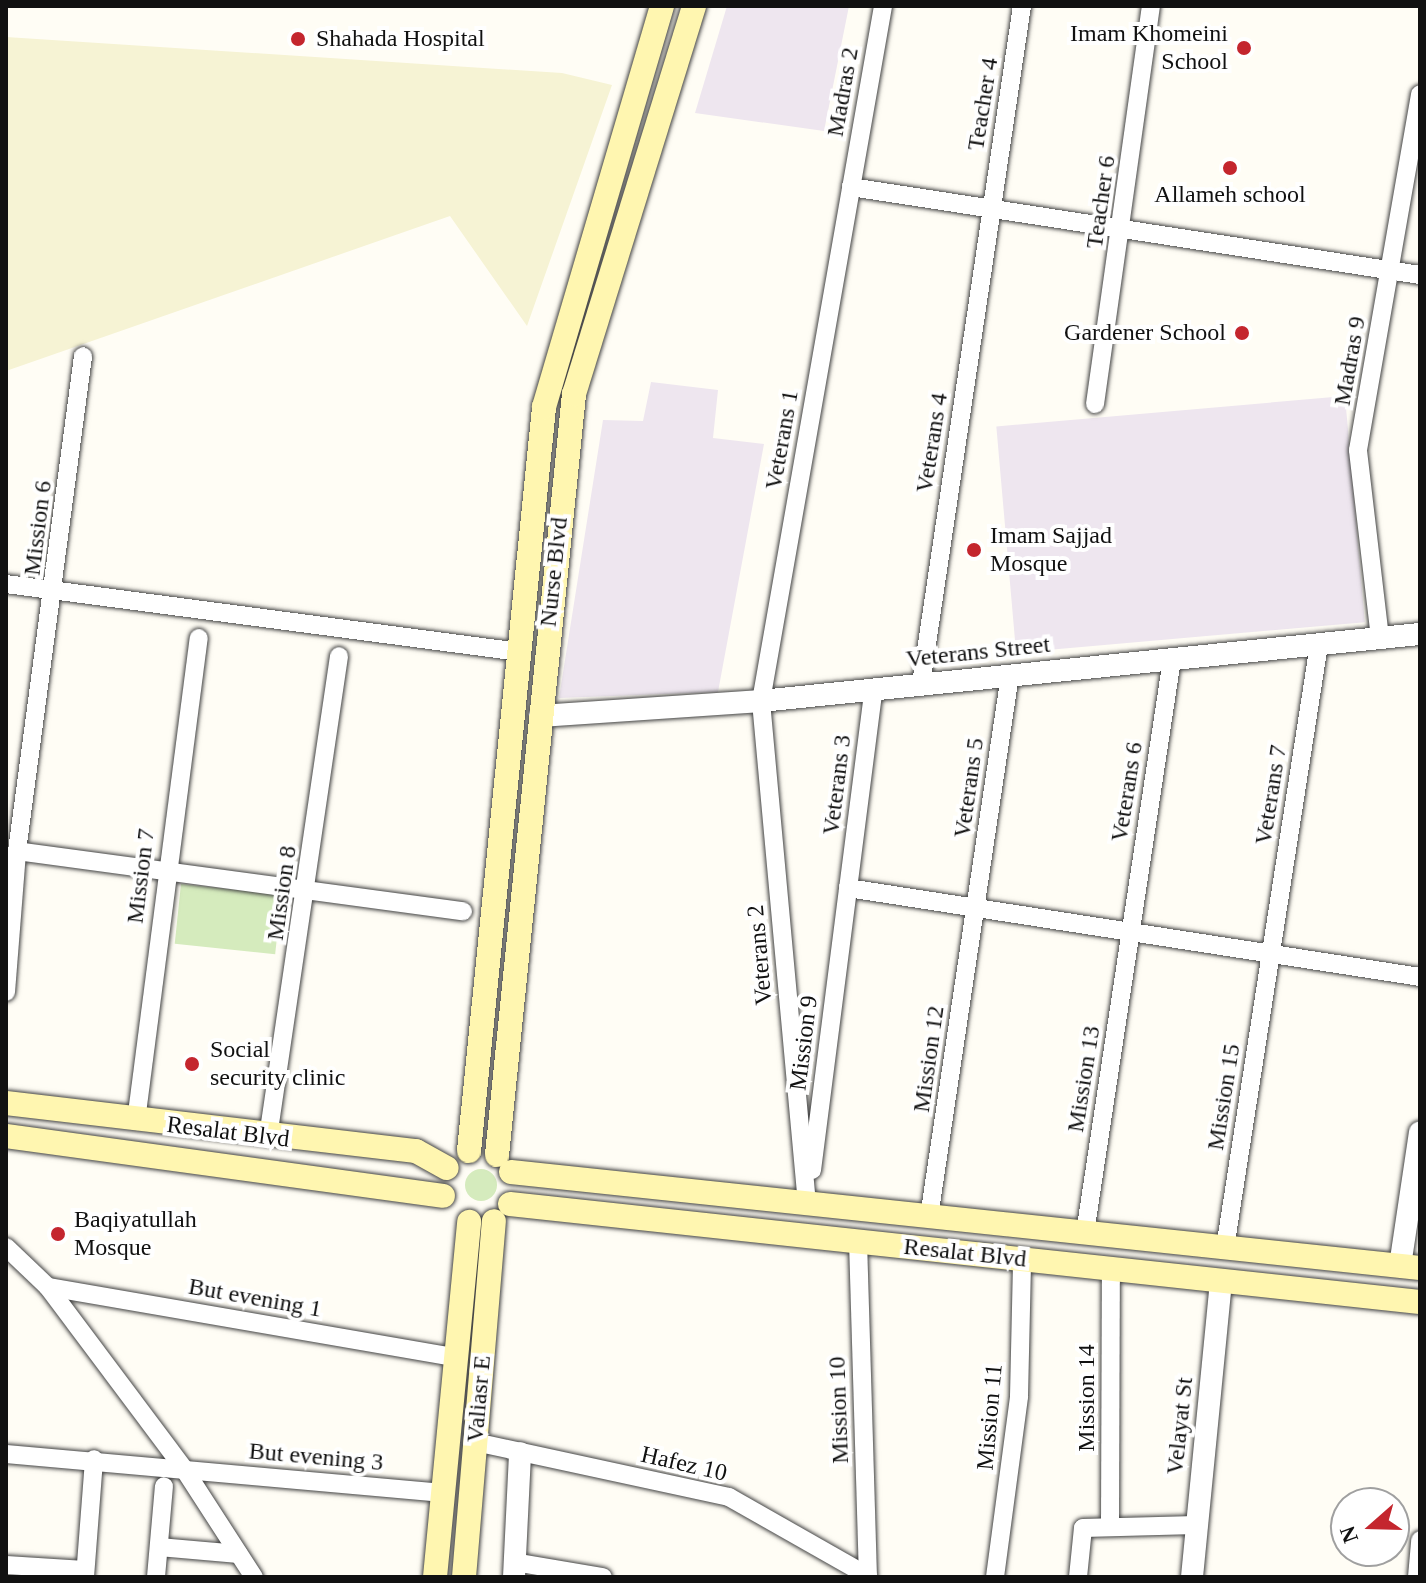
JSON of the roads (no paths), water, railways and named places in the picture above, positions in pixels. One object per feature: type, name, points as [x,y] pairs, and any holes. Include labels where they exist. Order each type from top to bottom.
[{"type":"main road","name":"Nurse Blvd","points":[[469,1151],[544,407],[662,6]]},
{"type":"main road","name":"Nurse Blvd","points":[[504,1164],[540,716],[574,394],[694,6]]},
{"type":"main road","points":[[530,569],[553,581]]},
{"type":"main road","name":"Resalat Blvd","points":[[6,1103],[268,1137],[416,1151],[447,1168]]},
{"type":"main road","name":"Resalat Blvd","points":[[6,1136],[443,1196]]},
{"type":"main road","points":[[469,1151],[504,1164],[502,1213],[469,1222],[450,1209],[443,1196],[447,1168],[469,1151]]},
{"type":"main road","name":"Resalat Blvd","points":[[504,1164],[807,1204],[1410,1267]]},
{"type":"main road","name":"Resalat Blvd","points":[[502,1213],[858,1241],[1420,1302]]},
{"type":"main road","name":"Valiasr E","points":[[464,1577],[475,1442],[502,1213]]},
{"type":"main road","name":"Valiasr E","points":[[435,1577],[469,1222]]},
{"type":"main road","points":[[1221,1281],[1225,1248]]},
{"type":"street","name":"Madras 2","points":[[851,187],[883,6]]},
{"type":"street","name":"Teacher 4","points":[[992,209],[1022,6]]},
{"type":"street","name":"Teacher 6","points":[[1095,404],[1151,6]]},
{"type":"street","name":"Madras 9","points":[[1380,638],[1358,450],[1392,270],[1420,94]]},
{"type":"street","points":[[851,187],[1420,275]]},
{"type":"street","name":"Veterans 1","points":[[761,701],[851,187]]},
{"type":"street","name":"Veterans 4","points":[[921,684],[992,209]]},
{"type":"street","name":"Mission 6","points":[[6,992],[17,851],[55,587],[83,356]]},
{"type":"street","points":[[6,584],[55,587],[520,652]]},
{"type":"street","name":"Veterans Street","points":[[540,716],[761,701],[1420,634]]},
{"type":"street","name":"Mission 7","points":[[136,1121],[165,872],[199,638]]},
{"type":"street","name":"Veterans 7","points":[[1271,953],[1319,644]]},
{"type":"street","name":"Mission 8","points":[[268,1137],[307,893],[339,656]]},
{"type":"street","name":"Veterans 6","points":[[1131,932],[1172,659]]},
{"type":"street","name":"Veterans 5","points":[[975,908],[1010,675]]},
{"type":"street","name":"Veterans 3","points":[[848,888],[874,689]]},
{"type":"street","name":"Veterans 2","points":[[761,701],[807,1204]]},
{"type":"street","points":[[17,851],[307,893],[463,911]]},
{"type":"street","points":[[848,888],[1420,977]]},
{"type":"street","name":"Mission 9","points":[[807,1204],[848,888]]},
{"type":"street","name":"Mission 12","points":[[929,1217],[975,908]]},
{"type":"street","name":"Mission 13","points":[[1085,1233],[1131,932]]},
{"type":"street","name":"Mission 15","points":[[1225,1248],[1271,953]]},
{"type":"street","points":[[1410,1267],[1420,1132]]},
{"type":"street","name":"Mission 10","points":[[858,1241],[868,1577]]},
{"type":"street","points":[[6,1247],[48,1287],[184,1469],[254,1577]]},
{"type":"street","name":"Mission 11","points":[[995,1577],[1019,1396],[1022,1259]]},
{"type":"street","name":"Mission 14","points":[[1110,1526],[1111,1269]]},
{"type":"street","name":"Velayat St","points":[[1192,1577],[1221,1281]]},
{"type":"street","name":"But evening 1","points":[[48,1287],[454,1357]]},
{"type":"street","name":"Hafez 10","points":[[475,1442],[729,1497],[868,1577]]},
{"type":"street","points":[[520,1453],[514,1570],[603,1577]]},
{"type":"street","name":"But evening 3","points":[[6,1454],[94,1459],[443,1493]]},
{"type":"street","points":[[6,1565],[85,1574],[94,1459]]},
{"type":"street","points":[[156,1577],[164,1486]]},
{"type":"street","points":[[1078,1577],[1083,1528],[1196,1525]]},
{"type":"street","points":[[1417,1577],[1420,1540]]},
{"type":"street","points":[[159,1547],[239,1554]]},
{"type":"place","name":"Shahada Hospital","points":[[298,39]]},
{"type":"place","name":"Imam Khomeini School","points":[[1244,48]]},
{"type":"place","name":"Allameh school","points":[[1230,168]]},
{"type":"place","name":"Gardener School","points":[[1242,333]]},
{"type":"place","name":"Imam Sajjad Mosque","points":[[974,550]]},
{"type":"place","name":"Social security clinic","points":[[192,1064]]},
{"type":"place","name":"Baqiyatullah Mosque","points":[[58,1234]]}]
